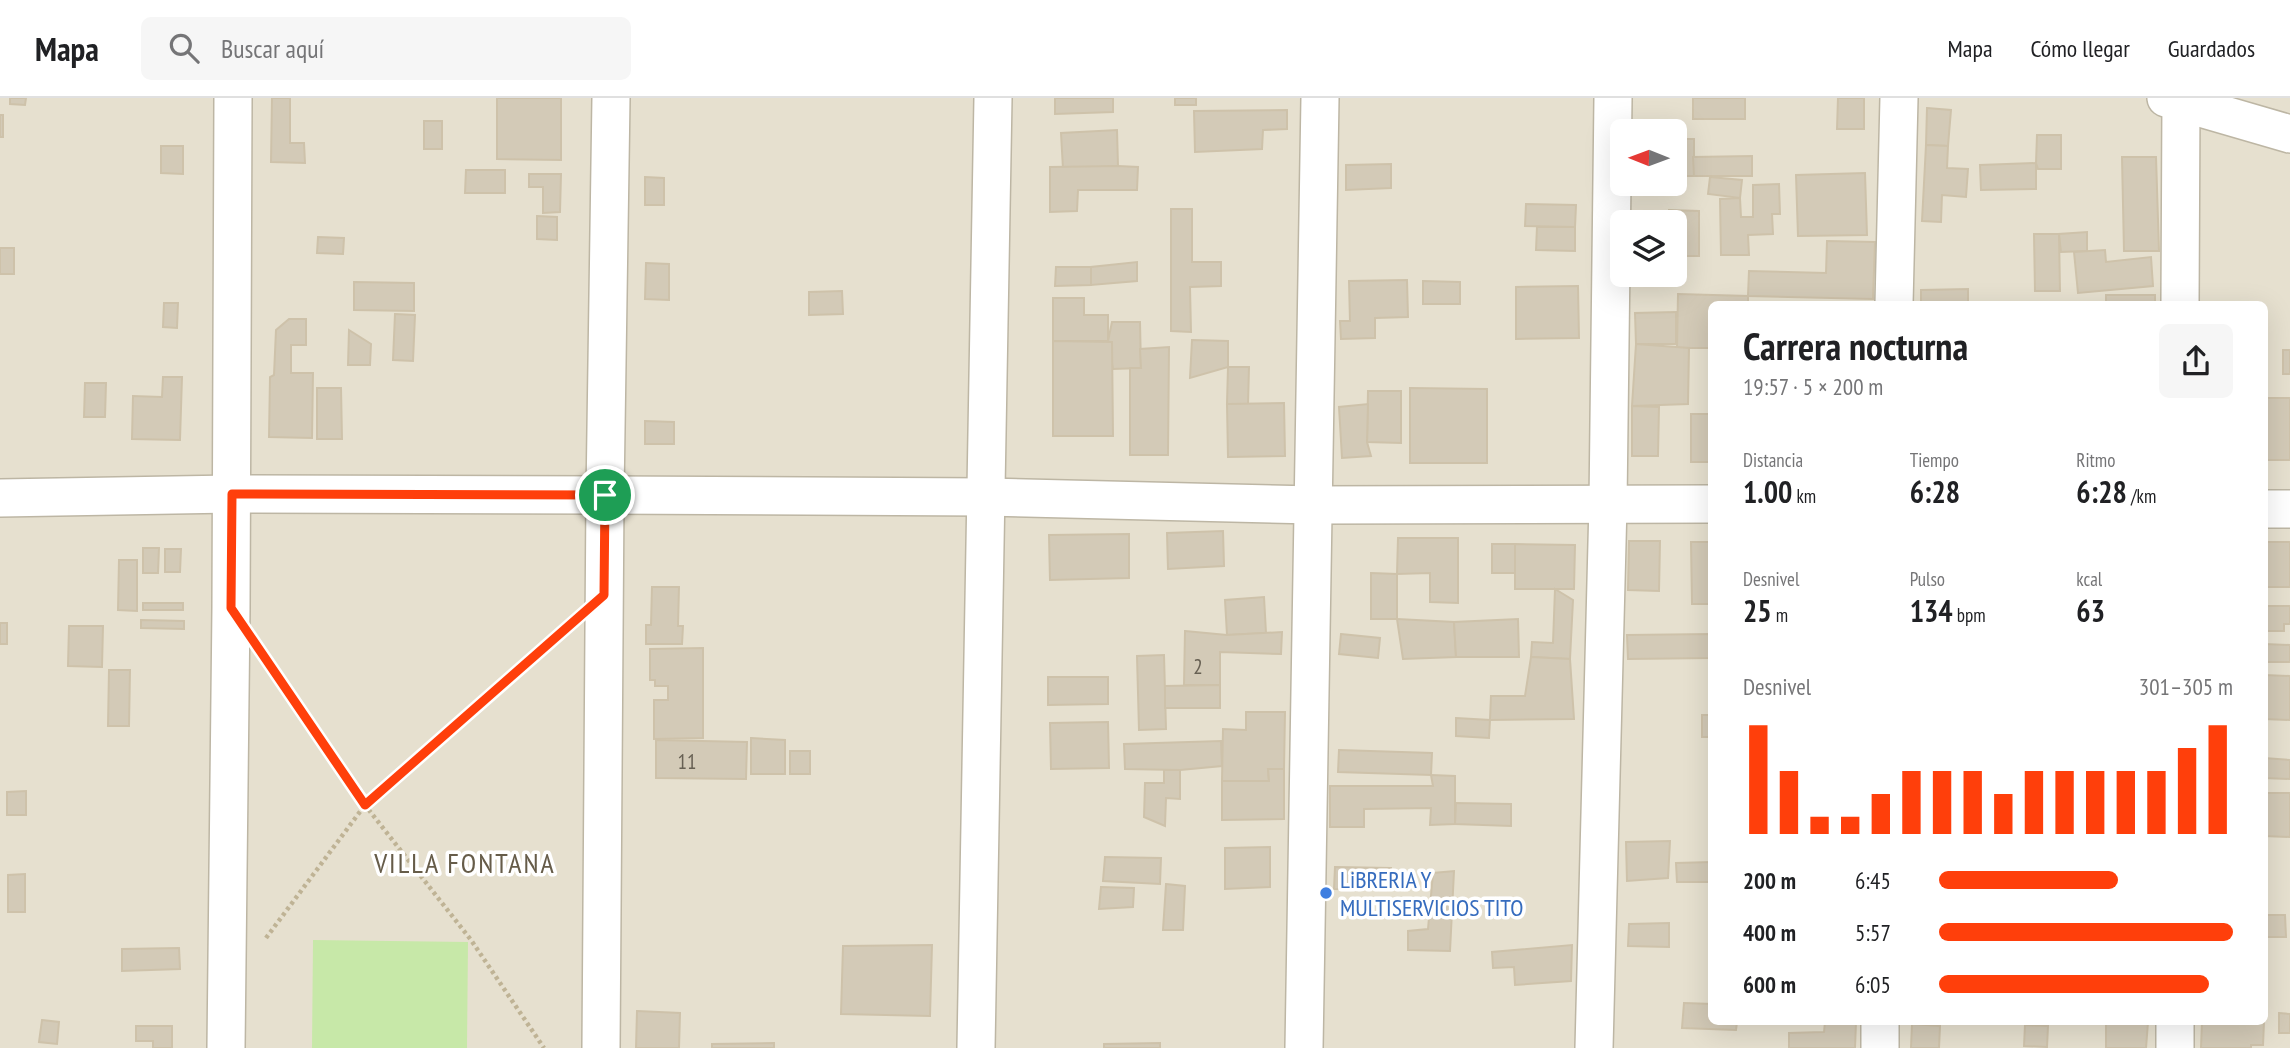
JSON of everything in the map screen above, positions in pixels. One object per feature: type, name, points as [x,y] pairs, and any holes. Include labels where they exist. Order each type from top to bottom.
[{"type":"street","points":[[226,1048],[233,98]]},
{"type":"street","points":[[601,1048],[611,98]]},
{"type":"street","points":[[976,1048],[993,98]]},
{"type":"street","points":[[1304,1048],[1320,98]]},
{"type":"street","points":[[1594,1048],[1608,504],[1613,98]]},
{"type":"street","points":[[1894,301],[1899,98]]},
{"type":"street","points":[[2180,301],[2174,100],[2290,134]]},
{"type":"street","points":[[0,498],[232,494],[605,495],[986,497],[1314,505],[1708,503]]},
{"type":"street","points":[[2268,509],[2290,509]]},
{"type":"street","points":[[1880,1025],[1880,1048]]},
{"type":"street","points":[[2175,1025],[2175,1048]]},
{"type":"path","points":[[228,989],[365,805],[604,595]]},
{"type":"path","points":[[268,663],[365,805],[471,940],[544,1048]]},
{"type":"shaded area","points":[[0,98],[2290,98],[2290,1048],[0,1048]]},
{"type":"green space","points":[[313,940],[468,942],[467,1048],[312,1048]]},
{"type":"building","points":[[10,98],[26,98],[25,105],[10,104]]},
{"type":"building","points":[[272,98],[290,98],[290,143],[304,143],[305,163],[271,162]]},
{"type":"building","points":[[497,98],[561,98],[561,160],[497,159]]},
{"type":"building","points":[[1055,98],[1113,98],[1113,112],[1055,114]]},
{"type":"building","points":[[1175,98],[1196,98],[1196,105],[1175,105]]},
{"type":"building","points":[[1693,98],[1745,98],[1745,119],[1693,119]]},
{"type":"building","points":[[1838,98],[1864,98],[1864,129],[1837,129]]},
{"type":"building","points":[[1927,108],[1951,110],[1948,146],[1926,145]]},
{"type":"building","points":[[1287,110],[1287,129],[1263,130],[1262,149],[1195,152],[1194,111]]},
{"type":"building","points":[[0,115],[3,115],[3,137],[0,137]]},
{"type":"building","points":[[424,121],[442,121],[442,149],[424,149]]},
{"type":"building","points":[[1117,130],[1118,166],[1063,169],[1061,133]]},
{"type":"building","points":[[2037,135],[2061,135],[2061,169],[2038,169]]},
{"type":"building","points":[[1687,139],[1694,139],[1694,176],[1687,176]]},
{"type":"building","points":[[1926,145],[1948,146],[1947,168],[1968,169],[1966,197],[1942,195],[1941,222],[1922,221]]},
{"type":"building","points":[[161,146],[183,146],[183,174],[161,173]]},
{"type":"building","points":[[1752,156],[1752,176],[1694,176],[1693,157]]},
{"type":"building","points":[[2122,157],[2156,157],[2159,251],[2124,251]]},
{"type":"building","points":[[2036,163],[2036,189],[1981,190],[1980,165]]},
{"type":"building","points":[[1391,164],[1391,188],[1346,190],[1346,165]]},
{"type":"building","points":[[1050,167],[1138,167],[1137,190],[1078,190],[1077,211],[1050,212]]},
{"type":"building","points":[[466,170],[505,170],[505,193],[465,193]]},
{"type":"building","points":[[1865,173],[1867,235],[1798,236],[1796,175]]},
{"type":"building","points":[[529,174],[561,174],[560,212],[543,213],[543,187],[529,187]]},
{"type":"building","points":[[645,177],[664,178],[664,205],[645,205]]},
{"type":"building","points":[[1710,177],[1742,180],[1740,198],[1708,194]]},
{"type":"building","points":[[1779,184],[1780,214],[1772,214],[1773,234],[1748,235],[1749,255],[1721,255],[1720,199],[1740,198],[1741,217],[1753,217],[1753,185]]},
{"type":"building","points":[[1526,204],[1576,205],[1575,227],[1525,226]]},
{"type":"building","points":[[1171,209],[1192,209],[1192,262],[1221,262],[1221,286],[1190,287],[1191,332],[1171,331]]},
{"type":"building","points":[[1687,211],[1699,211],[1699,256],[1687,256]]},
{"type":"building","points":[[537,216],[557,217],[557,240],[537,239]]},
{"type":"building","points":[[1537,227],[1575,227],[1575,251],[1536,250]]},
{"type":"building","points":[[2087,232],[2087,251],[2061,252],[2059,234]]},
{"type":"building","points":[[2034,234],[2059,234],[2060,291],[2035,291]]},
{"type":"building","points":[[318,237],[344,238],[343,254],[317,253]]},
{"type":"building","points":[[1827,241],[1875,242],[1873,299],[1748,296],[1749,271],[1826,273]]},
{"type":"building","points":[[0,248],[14,248],[14,274],[0,274]]},
{"type":"building","points":[[2105,250],[2106,262],[2151,257],[2153,286],[2078,293],[2074,252]]},
{"type":"building","points":[[1137,262],[1137,281],[1091,285],[1091,267]]},
{"type":"building","points":[[646,263],[669,264],[669,300],[645,299]]},
{"type":"building","points":[[1056,267],[1091,267],[1091,285],[1055,286]]},
{"type":"building","points":[[1407,280],[1408,317],[1375,318],[1375,338],[1341,339],[1340,321],[1350,321],[1349,281]]},
{"type":"building","points":[[1423,281],[1460,282],[1460,304],[1423,304]]},
{"type":"building","points":[[354,282],[414,283],[414,311],[354,310]]},
{"type":"building","points":[[1578,286],[1579,338],[1516,339],[1516,287]]},
{"type":"building","points":[[1968,289],[1968,301],[1921,301],[1921,290]]},
{"type":"building","points":[[842,291],[843,314],[809,315],[809,292]]},
{"type":"building","points":[[1678,294],[1748,296],[1748,301],[1708,301],[1708,348],[1677,348]]},
{"type":"building","points":[[2106,295],[2155,295],[2155,301],[2106,301]]},
{"type":"building","points":[[1053,298],[1084,298],[1084,315],[1108,315],[1108,341],[1053,341]]},
{"type":"building","points":[[164,303],[178,303],[177,328],[163,327]]},
{"type":"building","points":[[1676,312],[1676,344],[1636,344],[1635,313]]},
{"type":"building","points":[[395,314],[415,315],[413,361],[393,360]]},
{"type":"building","points":[[289,319],[306,319],[306,345],[291,345],[291,373],[313,373],[312,438],[269,437],[270,377],[274,375],[276,330]]},
{"type":"building","points":[[1112,322],[1140,322],[1141,368],[1113,369],[1108,341]]},
{"type":"building","points":[[349,330],[371,344],[370,365],[348,365]]},
{"type":"building","points":[[1192,340],[1228,341],[1228,367],[1190,378]]},
{"type":"building","points":[[1053,341],[1112,342],[1113,436],[1053,436]]},
{"type":"building","points":[[1636,344],[1689,348],[1688,404],[1632,406]]},
{"type":"building","points":[[1169,347],[1168,455],[1130,455],[1130,368],[1141,368],[1140,349]]},
{"type":"building","points":[[2283,350],[2290,350],[2290,374],[2283,374]]},
{"type":"building","points":[[1228,367],[1249,367],[1248,405],[1227,404]]},
{"type":"building","points":[[163,377],[182,377],[180,440],[132,439],[133,396],[162,397]]},
{"type":"building","points":[[85,383],[106,383],[105,417],[84,417]]},
{"type":"building","points":[[317,388],[341,388],[342,439],[317,439]]},
{"type":"building","points":[[1410,388],[1487,389],[1487,463],[1410,463]]},
{"type":"building","points":[[1368,391],[1401,391],[1401,443],[1367,442]]},
{"type":"building","points":[[2268,398],[2290,398],[2290,460],[2268,460]]},
{"type":"building","points":[[1284,403],[1285,456],[1228,457],[1227,404]]},
{"type":"building","points":[[1368,404],[1367,442],[1371,456],[1342,458],[1339,407]]},
{"type":"building","points":[[1632,406],[1659,407],[1658,456],[1632,456]]},
{"type":"building","points":[[1691,414],[1708,414],[1708,462],[1691,462]]},
{"type":"building","points":[[645,421],[674,422],[674,444],[645,444]]},
{"type":"building","points":[[1223,531],[1224,566],[1168,569],[1167,533]]},
{"type":"building","points":[[1129,534],[1129,578],[1050,580],[1049,535]]},
{"type":"building","points":[[1398,538],[1458,538],[1458,603],[1430,602],[1430,573],[1397,574]]},
{"type":"building","points":[[1629,541],[1660,541],[1659,591],[1628,590]]},
{"type":"building","points":[[1691,542],[1708,542],[1708,604],[1692,604]]},
{"type":"building","points":[[2268,542],[2290,542],[2290,587],[2268,587]]},
{"type":"building","points":[[1492,544],[1515,544],[1515,573],[1492,573]]},
{"type":"building","points":[[1515,544],[1575,545],[1574,589],[1515,589]]},
{"type":"building","points":[[143,548],[159,548],[158,573],[143,573]]},
{"type":"building","points":[[165,549],[181,549],[180,572],[165,572]]},
{"type":"building","points":[[119,560],[137,560],[137,611],[118,610]]},
{"type":"building","points":[[1371,573],[1397,574],[1397,619],[1371,619]]},
{"type":"building","points":[[652,587],[679,587],[678,626],[683,626],[682,644],[646,644],[646,625],[651,625]]},
{"type":"building","points":[[1555,589],[1573,600],[1570,659],[1531,657],[1532,642],[1553,643]]},
{"type":"building","points":[[1264,597],[1266,633],[1227,635],[1225,600]]},
{"type":"building","points":[[143,603],[183,603],[183,610],[143,610]]},
{"type":"building","points":[[2268,606],[2290,606],[2290,624],[2284,624],[2284,631],[2268,631]]},
{"type":"building","points":[[1397,619],[1454,622],[1456,657],[1403,659]]},
{"type":"building","points":[[1518,619],[1519,657],[1456,657],[1454,622]]},
{"type":"building","points":[[141,620],[184,621],[184,629],[141,628]]},
{"type":"building","points":[[0,623],[7,623],[7,644],[0,644]]},
{"type":"building","points":[[69,626],[103,626],[102,667],[68,666]]},
{"type":"building","points":[[1185,631],[1227,635],[1282,632],[1281,654],[1220,652],[1220,685],[1184,685]]},
{"type":"building","points":[[1341,634],[1380,638],[1378,658],[1339,654]]},
{"type":"building","points":[[1708,634],[1708,658],[1628,659],[1627,635]]},
{"type":"building","points":[[2268,644],[2290,645],[2290,662],[2268,662]]},
{"type":"building","points":[[703,648],[703,738],[654,739],[654,700],[668,700],[668,686],[655,686],[655,680],[650,680],[650,649]]},
{"type":"building","points":[[1164,655],[1166,729],[1139,730],[1137,656]]},
{"type":"building","points":[[1531,657],[1570,659],[1574,719],[1490,720],[1491,696],[1525,696]]},
{"type":"building","points":[[109,670],[130,670],[129,726],[108,726]]},
{"type":"building","points":[[2268,675],[2290,676],[2290,720],[2268,719]]},
{"type":"building","points":[[1048,677],[1108,677],[1108,704],[1048,705]]},
{"type":"building","points":[[1220,685],[1220,708],[1165,708],[1165,686]]},
{"type":"building","points":[[1246,712],[1285,712],[1284,769],[1268,769],[1269,781],[1222,781],[1223,729],[1246,730]]},
{"type":"building","points":[[1702,715],[1708,715],[1708,737],[1702,737]]},
{"type":"building","points":[[1456,718],[1490,720],[1489,738],[1456,736]]},
{"type":"building","points":[[1108,722],[1109,768],[1051,769],[1050,723]]},
{"type":"building","points":[[751,738],[785,740],[785,774],[751,774]]},
{"type":"building","points":[[656,740],[747,742],[746,779],[656,778]]},
{"type":"building","points":[[1221,741],[1222,766],[1180,770],[1125,769],[1124,744]]},
{"type":"building","points":[[1339,750],[1432,753],[1431,775],[1338,772]]},
{"type":"building","points":[[790,751],[810,751],[810,774],[790,774]]},
{"type":"building","points":[[2268,758],[2290,760],[2290,779],[2268,778]]},
{"type":"building","points":[[1268,769],[1284,769],[1284,819],[1222,820],[1222,781],[1269,781]]},
{"type":"building","points":[[1164,770],[1180,770],[1180,799],[1166,798],[1165,826],[1144,817],[1145,783],[1164,783]]},
{"type":"building","points":[[1431,775],[1455,776],[1455,824],[1430,825],[1431,808],[1364,809],[1364,827],[1330,827],[1330,786],[1433,786]]},
{"type":"building","points":[[26,791],[26,815],[7,815],[7,792]]},
{"type":"building","points":[[2268,793],[2290,793],[2290,837],[2268,836]]},
{"type":"building","points":[[1456,803],[1511,804],[1511,826],[1455,824]]},
{"type":"building","points":[[1670,841],[1668,878],[1627,881],[1626,842]]},
{"type":"building","points":[[1270,847],[1270,887],[1225,889],[1225,848]]},
{"type":"building","points":[[1105,857],[1161,858],[1160,884],[1103,881]]},
{"type":"building","points":[[1708,862],[1708,882],[1677,882],[1676,863]]},
{"type":"building","points":[[1335,867],[1391,868],[1391,890],[1334,889]]},
{"type":"building","points":[[1454,871],[1450,951],[1408,950],[1408,931],[1428,929],[1433,873]]},
{"type":"building","points":[[25,874],[25,912],[8,912],[8,875]]},
{"type":"building","points":[[1166,884],[1185,886],[1183,930],[1163,930]]},
{"type":"building","points":[[1101,887],[1134,888],[1133,907],[1099,909]]},
{"type":"building","points":[[2268,915],[2285,915],[2286,937],[2268,937]]},
{"type":"building","points":[[1669,923],[1669,947],[1628,946],[1629,924]]},
{"type":"building","points":[[932,945],[930,1016],[841,1014],[843,946]]},
{"type":"building","points":[[1572,945],[1571,981],[1515,985],[1514,967],[1493,968],[1492,952]]},
{"type":"building","points":[[179,948],[180,969],[122,971],[122,949]]},
{"type":"building","points":[[1684,1003],[1708,1004],[1708,1025],[1737,1025],[1736,1030],[1682,1028]]},
{"type":"building","points":[[637,1011],[680,1013],[679,1048],[636,1048]]},
{"type":"building","points":[[2279,1013],[2290,1014],[2290,1033],[2279,1033]]},
{"type":"building","points":[[42,1020],[59,1022],[57,1044],[39,1042]]},
{"type":"building","points":[[1825,1025],[1856,1025],[1855,1048],[1789,1048],[1789,1033],[1824,1032]]},
{"type":"building","points":[[1912,1025],[1940,1026],[1939,1048],[1911,1048]]},
{"type":"building","points":[[2025,1025],[2048,1026],[2047,1047],[2024,1046]]},
{"type":"building","points":[[2106,1025],[2148,1025],[2146,1048],[2106,1048]]},
{"type":"building","points":[[2202,1025],[2264,1025],[2263,1045],[2251,1045],[2251,1048],[2201,1048]]},
{"type":"building","points":[[136,1026],[172,1026],[172,1048],[153,1048],[153,1041],[136,1041]]},
{"type":"building","points":[[774,1043],[774,1048],[712,1048],[712,1044]]},
{"type":"building","points":[[1160,1043],[1160,1048],[1104,1048],[1104,1044]]},
{"type":"place","name":"LiBRERIA Y MULTISERVICIOS TITO","points":[[1326,893]]},
{"type":"district","name":"VILLA FONTANA","points":[[465,862]]},
{"type":"route","points":[[232,494],[605,495],[604,595],[365,805],[231,608],[232,494]]}]
